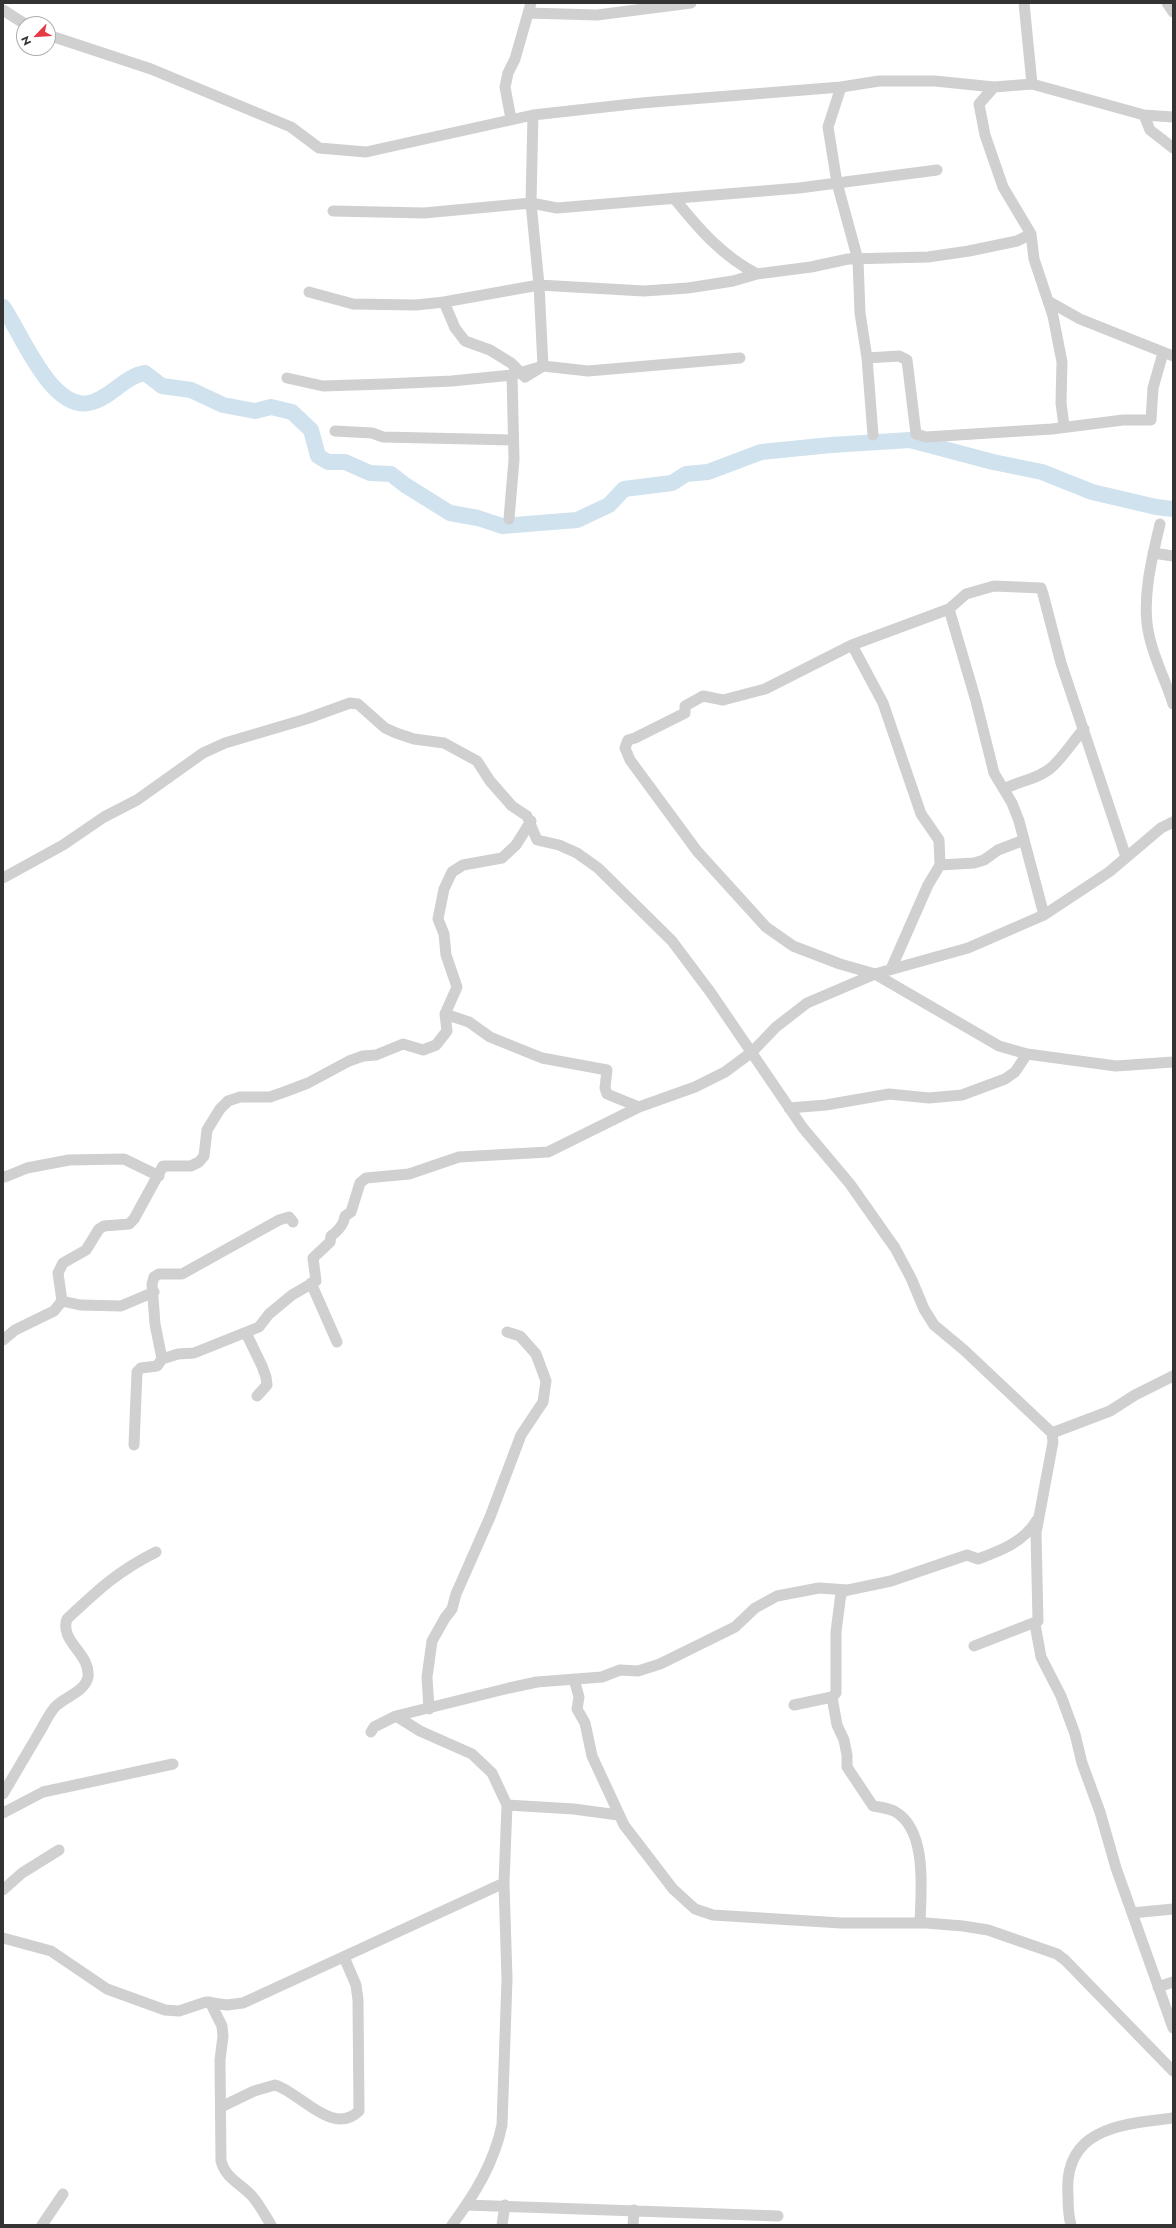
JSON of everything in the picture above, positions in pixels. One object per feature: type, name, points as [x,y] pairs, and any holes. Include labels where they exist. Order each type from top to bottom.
[{"type":"street","points":[[511,119],[505,87],[508,72],[516,59],[529,8],[597,15],[691,3]]},
{"type":"street","points":[[1024,3],[1032,84]]},
{"type":"street","points":[[1167,3],[1173,12]]},
{"type":"street","points":[[3,10],[16,18]]},
{"type":"street","points":[[56,38],[151,69],[284,124],[291,127],[319,148],[366,152],[533,115],[642,103],[841,87],[879,81],[935,81],[994,87],[1032,84],[1144,115],[1173,117]]},
{"type":"street","points":[[841,87],[828,127],[838,183],[858,260],[860,313],[868,358],[873,435]]},
{"type":"street","points":[[994,87],[979,104],[985,135],[1003,187],[1031,234],[1034,259],[1048,302],[1062,362],[1061,403],[1064,426]]},
{"type":"street","points":[[533,115],[531,202],[539,285],[543,366]]},
{"type":"street","points":[[1144,115],[1150,130],[1173,148]]},
{"type":"street","points":[[333,211],[424,213],[531,202],[557,208],[799,188],[937,170]]},
{"type":"street","points":[[674,198],[696,227],[723,252],[742,266],[757,274]]},
{"type":"street","points":[[309,292],[353,304],[416,305],[444,302],[539,285],[644,291],[688,288],[733,281],[757,274],[848,260],[928,257],[969,251],[1017,241],[1031,234]]},
{"type":"street","points":[[444,302],[455,328],[465,340],[490,350],[511,363],[525,377],[543,366]]},
{"type":"street","points":[[868,358],[899,356],[907,360],[914,417],[918,436],[1052,429],[1064,426],[1151,420],[1153,388],[1168,355],[1080,319],[1048,302]]},
{"type":"street","points":[[287,378],[323,386],[452,381],[512,375],[543,366],[588,371],[740,358]]},
{"type":"street","points":[[509,519],[514,460],[512,375]]},
{"type":"street","points":[[335,431],[372,433],[382,437],[513,440]]},
{"type":"street","points":[[1160,524],[1149,575],[1146,618],[1148,630],[1171,691],[1173,704]]},
{"type":"street","points":[[1153,553],[1173,556]]},
{"type":"street","points":[[1126,857],[1061,663],[1041,588],[1033,586],[994,586],[966,594],[949,609],[852,645],[765,689],[723,700],[703,696],[685,706],[685,713],[628,740],[624,748],[630,760],[697,851],[766,927],[793,946],[840,964],[875,974],[999,1046],[1027,1054],[1116,1066],[1173,1062]]},
{"type":"street","points":[[949,609],[976,701],[994,772],[1019,821],[1044,915]]},
{"type":"street","points":[[852,645],[883,703],[921,814],[939,840],[940,865],[928,885],[891,969]]},
{"type":"street","points":[[3,878],[63,845],[104,817],[137,800],[203,753],[225,743],[306,719],[350,703],[358,704],[368,715],[396,733],[414,739],[444,743],[477,761],[490,781],[512,806],[527,816],[531,821],[537,840],[559,845],[577,853],[598,868],[672,941],[752,1052],[789,1108],[821,1152],[850,1184],[895,1248],[911,1278],[924,1309],[934,1325],[964,1350],[1052,1433],[1054,1442],[1036,1533],[1038,1618],[1034,1624],[974,1646]]},
{"type":"street","points":[[1004,789],[1051,768],[1084,729]]},
{"type":"street","points":[[3,1340],[15,1330],[54,1311],[62,1300],[58,1273],[62,1263],[86,1250],[99,1229],[104,1226],[129,1224],[159,1176],[163,1166],[191,1166],[199,1162],[204,1156],[207,1130],[220,1109],[228,1101],[240,1098],[270,1097],[308,1083],[349,1061],[363,1056],[376,1055],[403,1044],[423,1050],[436,1045],[447,1031],[445,1014],[457,987],[446,955],[444,934],[438,919],[444,889],[452,872],[463,865],[502,858],[516,845],[531,821]]},
{"type":"street","points":[[134,1445],[137,1372],[142,1368],[157,1366],[162,1359],[178,1354],[194,1353],[246,1334],[259,1327],[269,1314],[317,1279],[313,1258],[330,1242],[331,1236],[337,1232],[345,1216],[351,1212],[360,1183],[366,1178],[409,1174],[459,1157],[548,1152],[639,1107],[695,1087],[725,1072],[752,1052],[776,1027],[807,1003],[875,974],[962,950],[1044,915],[1110,872],[1161,828],[1173,822]]},
{"type":"street","points":[[940,865],[974,863],[984,860],[998,850],[1024,840]]},
{"type":"street","points":[[445,1014],[469,1022],[490,1038],[536,1056],[607,1070],[605,1088],[607,1094],[627,1100],[639,1107]]},
{"type":"street","points":[[789,1108],[826,1105],[889,1094],[929,1098],[962,1095],[1005,1079],[1018,1069],[1027,1054]]},
{"type":"street","points":[[3,1176],[5,1177],[19,1173],[27,1168],[69,1160],[124,1160],[159,1176]]},
{"type":"street","points":[[162,1359],[155,1324],[154,1292],[152,1284],[155,1275],[182,1274],[279,1220],[289,1217],[293,1222]]},
{"type":"street","points":[[310,1284],[337,1342]]},
{"type":"street","points":[[62,1300],[80,1305],[121,1306],[154,1292]]},
{"type":"street","points":[[429,1709],[427,1677],[432,1642],[445,1618],[452,1609],[456,1594],[490,1517],[521,1435],[543,1402],[546,1381],[536,1354],[520,1336],[507,1332]]},
{"type":"street","points":[[246,1334],[266,1377],[266,1385],[257,1396]]},
{"type":"street","points":[[1052,1433],[1110,1411],[1135,1395],[1173,1376]]},
{"type":"street","points":[[794,1705],[832,1697],[836,1693],[836,1632],[841,1593],[848,1590],[895,1580],[967,1555],[978,1559],[991,1554],[1024,1536],[1041,1513]]},
{"type":"street","points":[[3,1794],[55,1707],[78,1691],[87,1679],[87,1665],[84,1658],[67,1634],[65,1625],[67,1619],[110,1579],[129,1566],[156,1552]]},
{"type":"street","points":[[371,1732],[374,1726],[396,1716],[523,1685],[602,1677],[620,1670],[638,1671],[660,1664],[735,1627],[755,1608],[778,1596],[819,1588],[848,1590]]},
{"type":"street","points":[[1034,1624],[1041,1657],[1060,1696],[1075,1734],[1082,1763],[1132,1913],[1173,2028]]},
{"type":"street","points":[[574,1679],[579,1697],[577,1709],[585,1723],[592,1756],[618,1815],[673,1889],[687,1902],[704,1913],[713,1915],[842,1923],[920,1923],[977,1928],[1057,1954],[1071,1965],[1149,2048],[1173,2071]]},
{"type":"street","points":[[832,1697],[837,1725],[846,1747],[847,1767],[873,1806],[894,1811],[909,1825],[918,1845],[921,1866],[920,1923]]},
{"type":"street","points":[[396,1716],[420,1731],[472,1754],[492,1773],[507,1806],[504,1883],[506,1979],[502,2125],[498,2144],[486,2172],[452,2225]]},
{"type":"street","points":[[3,1813],[43,1792],[173,1764]]},
{"type":"street","points":[[507,1806],[574,1809],[618,1815]]},
{"type":"street","points":[[3,1890],[22,1873],[59,1850]]},
{"type":"street","points":[[3,1938],[51,1951],[107,1989],[165,2010],[179,2011],[210,2002],[227,2005],[243,2003],[504,1883]]},
{"type":"street","points":[[1132,1913],[1173,1909]]},
{"type":"street","points":[[222,2107],[254,2091],[275,2085],[295,2094],[316,2111],[329,2117],[349,2118],[359,2111],[358,2000],[356,1984],[344,1956]]},
{"type":"street","points":[[1158,1987],[1173,1982]]},
{"type":"street","points":[[210,2002],[223,2032],[220,2060],[222,2107],[221,2161],[223,2167],[235,2183],[252,2196],[270,2225]]},
{"type":"street","points":[[1072,2225],[1068,2207],[1068,2174],[1081,2146],[1088,2139],[1111,2129],[1173,2118]]},
{"type":"street","points":[[42,2225],[63,2194]]},
{"type":"street","points":[[466,2205],[504,2205],[778,2216]]},
{"type":"street","points":[[502,2225],[504,2205]]},
{"type":"street","points":[[633,2225],[634,2210]]},
{"type":"waterway","points":[[3,307],[38,367],[49,382],[62,394],[75,402],[89,403],[97,401],[130,378],[145,373],[162,386],[191,390],[223,405],[255,411],[271,407],[292,412],[311,430],[318,456],[328,462],[345,462],[370,473],[391,474],[405,485],[450,513],[478,518],[502,526],[577,520],[609,505],[624,489],[672,483],[686,474],[708,472],[761,452],[831,445],[910,440],[993,462],[1042,472],[1092,492],[1156,507],[1173,509]]}]
